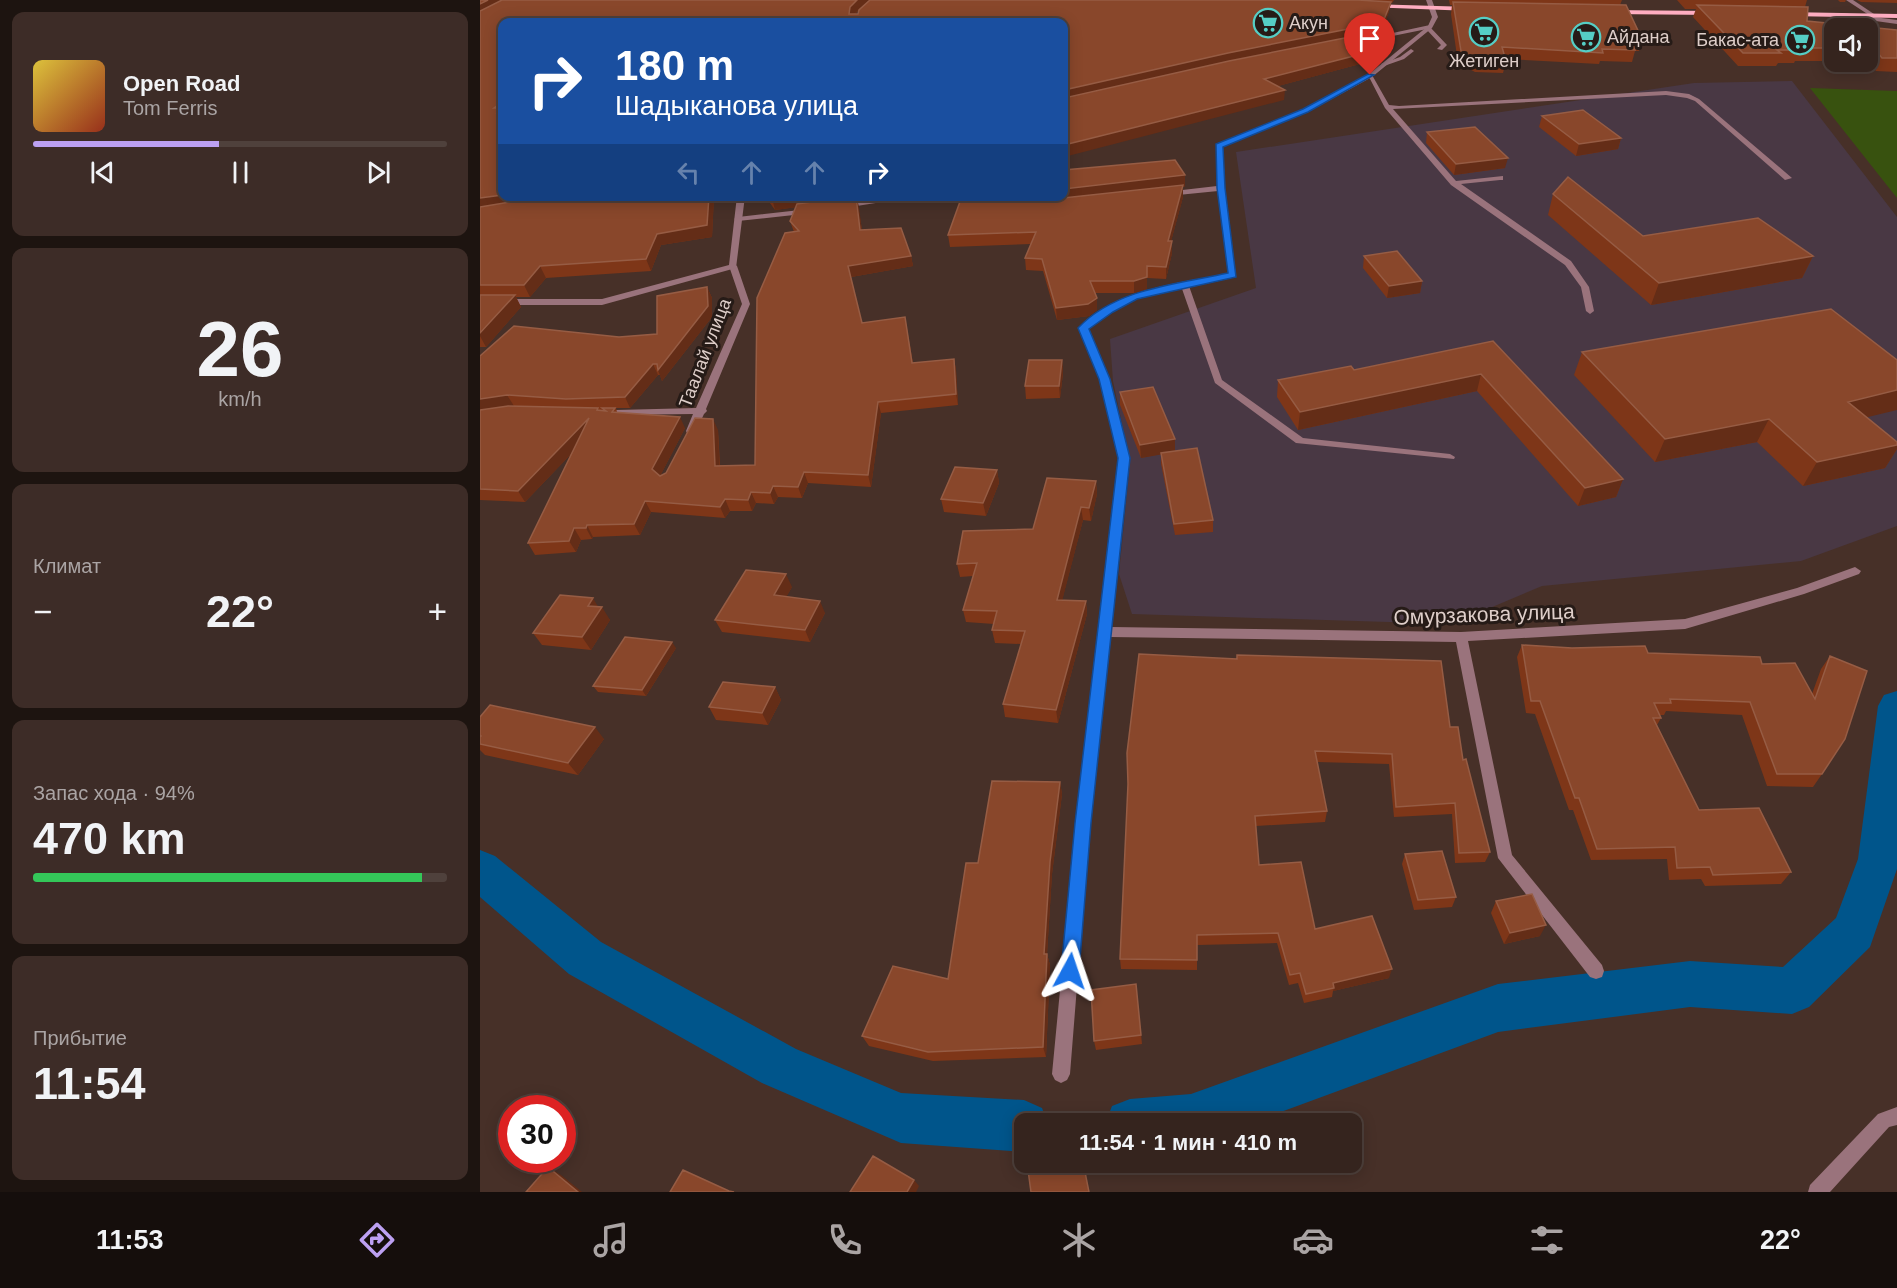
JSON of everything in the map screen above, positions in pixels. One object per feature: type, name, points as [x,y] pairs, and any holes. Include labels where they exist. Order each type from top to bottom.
[{"type":"main road","points":[[1362,6],[1480,10]]},
{"type":"main road","points":[[1600,11],[1718,13]]},
{"type":"main road","points":[[1785,14],[1897,16]]},
{"type":"street","points":[[1061,1074],[1083,823],[1124,458],[1105,379],[1084,328],[1109,309],[1133,297],[1233,275],[1221,188],[1219,146],[1306,111],[1370,75],[1429,28],[1435,18],[1429,0]]},
{"type":"street","points":[[1849,0],[1874,16]]},
{"type":"street","points":[[1840,15],[1897,22]]},
{"type":"street","points":[[1352,42],[1429,28]]},
{"type":"street","points":[[1429,28],[1444,45],[1440,49]]},
{"type":"street","points":[[1384,64],[1402,58],[1411,51]]},
{"type":"street","points":[[1370,75],[1387,107],[1454,183],[1568,263],[1585,287],[1590,311]]},
{"type":"street","points":[[1387,107],[1676,93],[1697,100],[1788,178]]},
{"type":"street","points":[[1454,183],[1500,178]]},
{"type":"street","points":[[1154,196],[1221,188]]},
{"type":"street","name":"Таалай улица","points":[[688,438],[702,411],[746,304],[733,266],[740,201]]},
{"type":"street","points":[[835,208],[883,201]]},
{"type":"street","points":[[738,219],[823,209]]},
{"type":"street","points":[[480,302],[602,302],[733,266]]},
{"type":"street","points":[[1185,286],[1218,381],[1300,441],[1450,457]]},
{"type":"street","points":[[602,414],[702,411]]},
{"type":"street","name":"Омурзакова улица","points":[[1106,632],[1461,638],[1685,624],[1800,591],[1855,571]]},
{"type":"street","points":[[1461,638],[1504,858],[1596,972]]},
{"type":"street","points":[[1817,1192],[1884,1120],[1897,1116]]},
{"type":"shaded area","points":[[1792,81],[1897,217],[1897,526],[1801,561],[1542,586],[1452,624],[1132,614],[1119,574],[1130,462],[1113,381],[1110,339],[1256,288],[1236,152],[1694,83]]},
{"type":"green space","points":[[1810,88],[1897,91],[1897,198]]},
{"type":"building","points":[[502,0],[857,0],[850,7],[849,14],[858,14],[859,10],[870,0],[1358,0],[1391,2],[1383,22],[1228,53],[1068,89],[1068,18],[498,18],[498,105],[494,108],[498,108],[498,196],[480,198],[480,11]]},
{"type":"building","points":[[1453,2],[1626,5],[1642,39],[1630,39],[1635,50],[1602,49],[1603,53],[1502,47],[1506,61],[1478,60],[1461,51]]},
{"type":"building","points":[[1697,5],[1808,7],[1807,21],[1824,23],[1824,48],[1777,50],[1781,53],[1743,53]]},
{"type":"building","points":[[1878,28],[1897,30],[1897,58],[1882,58],[1878,53]]},
{"type":"building","points":[[1380,31],[1373,51],[1264,79],[1285,90],[1068,144],[1068,97],[1229,61]]},
{"type":"building","points":[[1583,110],[1621,138],[1579,144],[1542,116]]},
{"type":"building","points":[[1475,127],[1508,158],[1456,164],[1427,132]]},
{"type":"building","points":[[1175,160],[1185,175],[1068,189],[1068,170]]},
{"type":"building","points":[[1568,177],[1643,236],[1758,218],[1813,256],[1659,283],[1553,194]]},
{"type":"building","points":[[1183,185],[1168,241],[1172,241],[1166,267],[1147,266],[1147,277],[1134,281],[1090,281],[1097,298],[1088,304],[1056,308],[1042,259],[1025,258],[1036,232],[948,235],[960,201],[1068,201],[1068,197]]},
{"type":"building","points":[[517,201],[709,201],[707,225],[657,234],[646,259],[540,266],[524,285],[480,285],[480,207]]},
{"type":"building","points":[[819,201],[857,201],[860,230],[901,228],[911,256],[848,266],[862,323],[905,317],[912,363],[954,359],[956,394],[878,402],[868,475],[804,472],[798,487],[773,486],[770,493],[751,492],[748,500],[725,499],[720,507],[645,501],[634,524],[587,525],[586,528],[574,528],[569,541],[528,543],[589,418],[518,491],[480,489],[480,410],[508,406],[598,408],[597,410],[606,411],[602,408],[615,408],[612,412],[680,417],[652,469],[660,476],[666,473],[695,418],[713,419],[715,466],[755,465],[757,298],[785,233],[799,231],[790,221],[797,204]]},
{"type":"building","points":[[1397,251],[1422,281],[1389,286],[1364,256]]},
{"type":"building","points":[[707,287],[708,306],[658,370],[657,364],[653,364],[625,397],[566,399],[507,395],[480,399],[480,356],[514,326],[619,337],[657,334],[657,296]]},
{"type":"building","points":[[480,295],[515,295],[480,333]]},
{"type":"building","points":[[1831,309],[1897,360],[1897,390],[1848,402],[1897,442],[1897,445],[1817,462],[1769,419],[1665,439],[1582,352]]},
{"type":"building","points":[[1493,341],[1623,479],[1585,488],[1481,374],[1300,412],[1278,380],[1351,366],[1354,370]]},
{"type":"building","points":[[1029,360],[1062,360],[1059,386],[1025,386]]},
{"type":"building","points":[[1153,387],[1175,439],[1140,445],[1120,392]]},
{"type":"building","points":[[1197,448],[1213,520],[1174,524],[1161,453]]},
{"type":"building","points":[[955,467],[997,470],[983,503],[941,499]]},
{"type":"building","points":[[1047,478],[1096,481],[1089,508],[1081,507],[1057,600],[1086,601],[1056,710],[1003,704],[1025,631],[992,630],[997,611],[963,610],[977,563],[957,564],[963,531],[1033,529]]},
{"type":"building","points":[[746,570],[786,574],[774,595],[820,601],[805,630],[715,620]]},
{"type":"building","points":[[560,595],[593,598],[588,606],[602,607],[582,637],[533,633]]},
{"type":"building","points":[[625,637],[672,642],[642,690],[593,686]]},
{"type":"building","points":[[1522,645],[1572,648],[1645,646],[1648,653],[1760,657],[1762,664],[1795,663],[1815,699],[1830,656],[1867,671],[1845,739],[1822,774],[1777,774],[1750,702],[1670,699],[1671,703],[1654,703],[1661,718],[1653,718],[1699,810],[1759,808],[1791,872],[1713,875],[1710,867],[1677,868],[1675,847],[1597,849],[1579,798],[1575,798],[1540,701],[1531,701]]},
{"type":"building","points":[[1139,654],[1237,659],[1237,655],[1441,661],[1450,727],[1458,727],[1463,760],[1466,759],[1490,852],[1459,853],[1455,803],[1396,807],[1392,754],[1315,751],[1327,811],[1255,816],[1259,865],[1301,862],[1315,929],[1372,916],[1392,969],[1333,983],[1334,988],[1306,994],[1300,973],[1290,975],[1278,933],[1197,935],[1197,960],[1120,959],[1128,784],[1127,753]]},
{"type":"building","points":[[723,682],[775,687],[762,713],[709,707]]},
{"type":"building","points":[[490,705],[595,727],[568,763],[480,744],[480,717]]},
{"type":"building","points":[[992,781],[1060,782],[1050,862],[1044,954],[1047,954],[1043,1047],[928,1052],[862,1036],[893,966],[948,979],[966,863],[978,863]]},
{"type":"building","points":[[1442,851],[1456,897],[1418,900],[1405,854]]},
{"type":"building","points":[[1532,894],[1546,925],[1510,933],[1496,901]]},
{"type":"building","points":[[1136,984],[1141,1035],[1094,1041],[1091,990]]},
{"type":"building","points":[[873,1156],[914,1180],[907,1192],[850,1192]]},
{"type":"building","points":[[683,1170],[729,1191],[734,1192],[670,1192]]},
{"type":"building","points":[[543,1173],[555,1173],[578,1192],[526,1192]]},
{"type":"building","points":[[1028,1173],[1085,1173],[1089,1192],[1031,1192]]},
{"type":"waterway","points":[[1208,1113],[1498,1008],[1690,984],[1792,991],[1854,932],[1879,859],[1897,706]]},
{"type":"waterway","points":[[480,870],[585,958],[779,1066],[901,1118],[1014,1125]]},
{"type":"place","name":"Акун","points":[[1268,23]]},
{"type":"place","name":"Жетиген","points":[[1484,32]]},
{"type":"place","name":"Айдана","points":[[1586,37]]},
{"type":"place","name":"Бакас-ата","points":[[1800,40]]},
{"type":"route","points":[[1070,971],[1083,823],[1124,458],[1105,379],[1084,328],[1109,309],[1133,297],[1233,275],[1221,188],[1219,146],[1306,111],[1370,75]]}]
